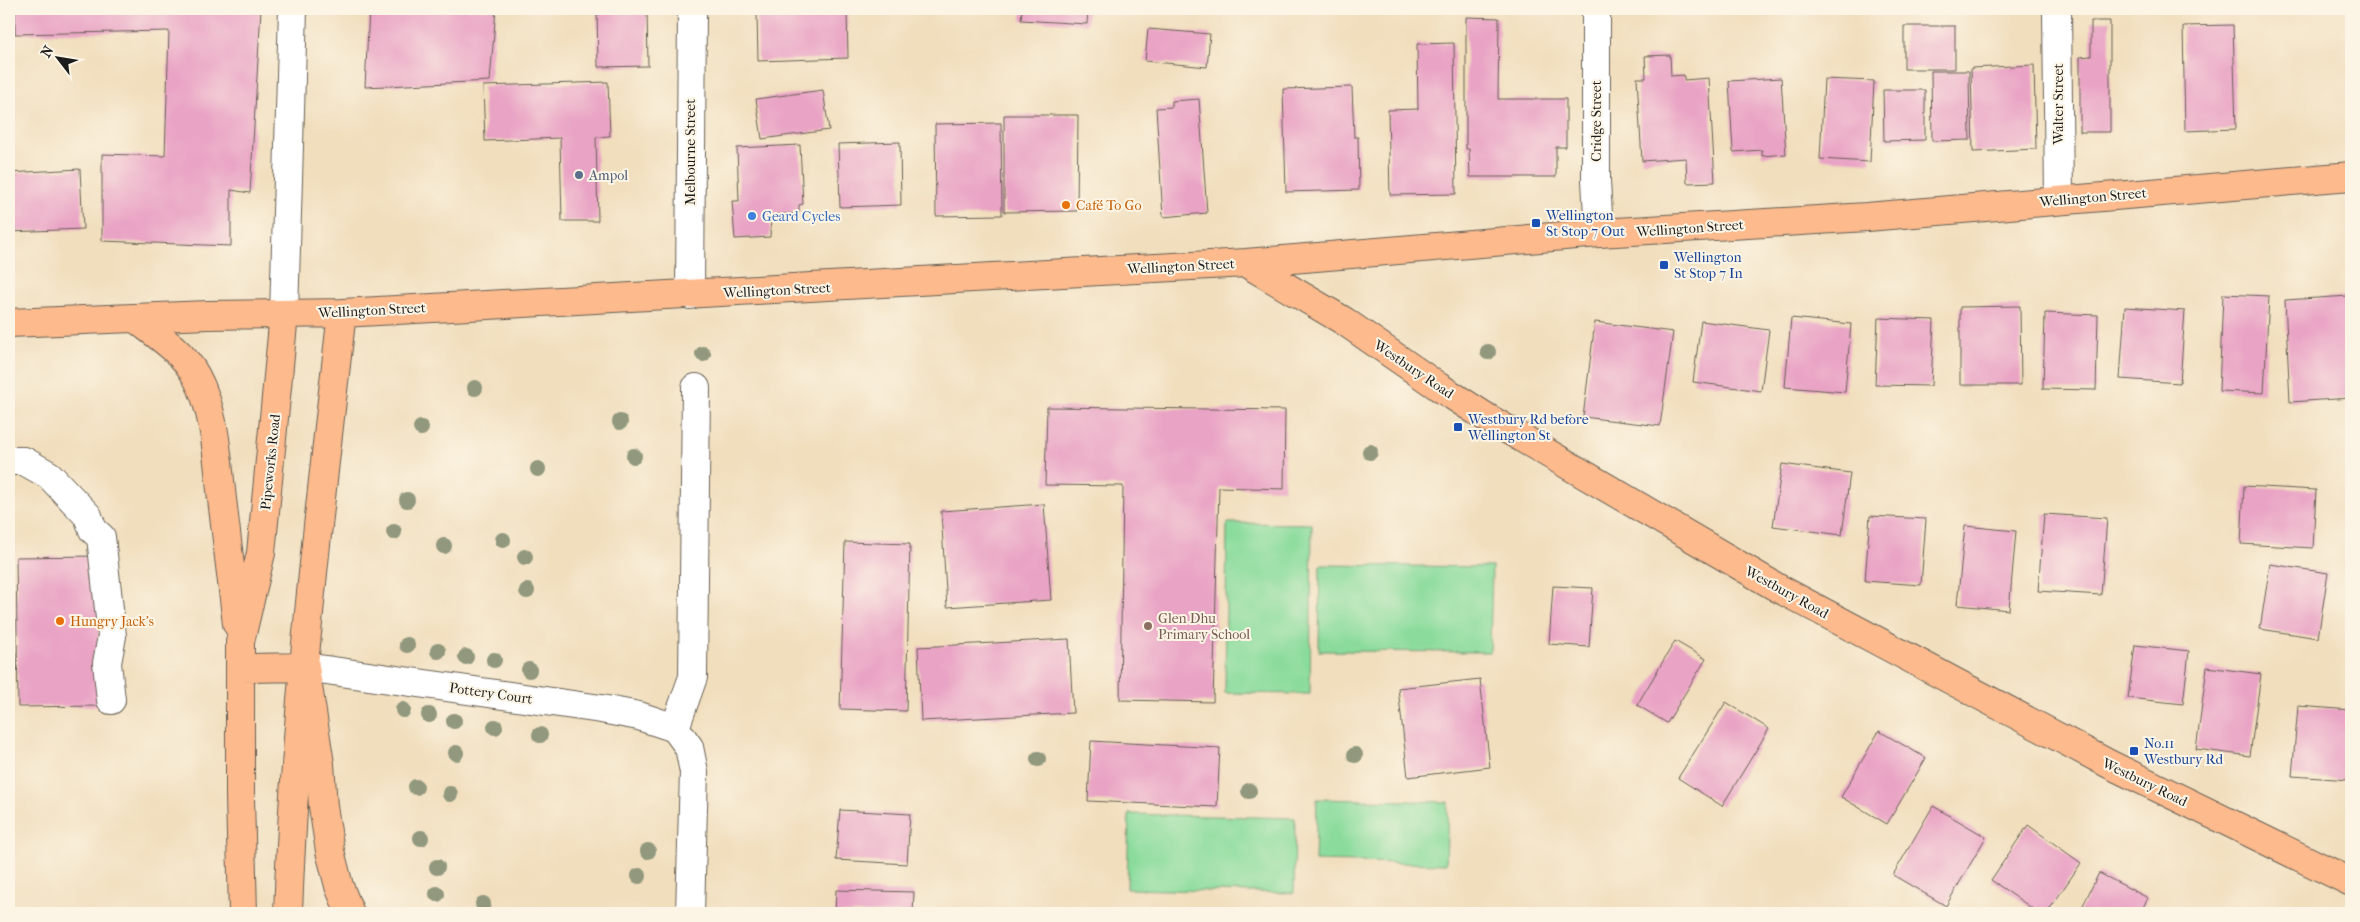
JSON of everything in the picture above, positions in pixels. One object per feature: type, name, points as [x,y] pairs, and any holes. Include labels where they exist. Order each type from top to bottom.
[{"type":"main road","name":"Wellington Street","points":[[9,323],[342,313],[1246,263],[1598,233],[1866,217],[2351,176]]},
{"type":"main road","name":"Westbury Road","points":[[1246,263],[1344,321],[1486,417],[1778,588],[2109,764],[2351,882]]},
{"type":"main road","points":[[288,913],[292,799],[317,529],[342,313]]},
{"type":"main road","name":"Pipeworks Road","points":[[243,913],[240,797],[240,655],[261,553],[284,314]]},
{"type":"main road","points":[[136,319],[168,342],[184,358],[196,377],[204,398],[214,431],[240,655],[305,667]]},
{"type":"main road","points":[[305,667],[320,764],[322,806],[330,851],[339,886],[350,913]]},
{"type":"street","name":"Pipeworks Road","points":[[284,314],[293,9]]},
{"type":"street","name":"Melbourne Street","points":[[690,295],[692,9]]},
{"type":"street","name":"Cridge Street","points":[[1596,9],[1598,233]]},
{"type":"street","name":"Walter Street","points":[[2057,9],[2059,200]]},
{"type":"street","points":[[690,913],[694,772],[688,747],[676,728],[693,677],[696,388]]},
{"type":"street","points":[[9,461],[24,461],[49,475],[88,516],[94,530],[101,537],[112,636],[106,663],[111,700]]},
{"type":"street","name":"Pottery Court","points":[[305,667],[601,709],[640,716],[676,728]]},
{"type":"green space","points":[[1227,523],[1312,524],[1310,694],[1225,693]]},
{"type":"green space","points":[[1320,565],[1492,567],[1490,652],[1319,651]]},
{"type":"green space","points":[[1317,799],[1448,802],[1446,864],[1315,861]]},
{"type":"green space","points":[[1129,814],[1295,818],[1294,893],[1127,889]]},
{"type":"building","points":[[15,9],[261,9],[250,193],[231,190],[231,246],[102,241],[102,154],[165,156],[169,31],[15,34]]},
{"type":"building","points":[[369,9],[496,9],[490,81],[365,87]]},
{"type":"building","points":[[597,9],[647,9],[648,66],[598,67]]},
{"type":"building","points":[[1022,9],[1088,9],[1087,24],[1021,20]]},
{"type":"building","points":[[847,11],[848,58],[758,61],[757,13]]},
{"type":"building","points":[[1466,17],[1499,18],[1498,99],[1566,99],[1566,147],[1556,147],[1556,177],[1470,177],[1469,149],[1466,149]]},
{"type":"building","points":[[2091,21],[2110,21],[2110,132],[2080,132],[2080,57],[2091,56]]},
{"type":"building","points":[[2233,25],[2236,129],[2185,131],[2183,26]]},
{"type":"building","points":[[1904,26],[1955,26],[1955,69],[1904,69]]},
{"type":"building","points":[[1148,29],[1210,34],[1207,67],[1145,61]]},
{"type":"building","points":[[1454,43],[1456,194],[1390,195],[1388,110],[1418,109],[1417,44]]},
{"type":"building","points":[[1670,55],[1671,76],[1684,75],[1684,80],[1709,78],[1715,182],[1687,183],[1686,158],[1642,161],[1637,78],[1646,78],[1645,56]]},
{"type":"building","points":[[2034,65],[2036,149],[1973,152],[1971,68]]},
{"type":"building","points":[[1931,71],[1969,71],[1970,140],[1932,141]]},
{"type":"building","points":[[1781,78],[1786,154],[1762,156],[1762,150],[1733,152],[1729,81]]},
{"type":"building","points":[[1824,79],[1874,81],[1870,162],[1820,159]]},
{"type":"building","points":[[608,82],[610,136],[596,137],[598,221],[562,221],[560,138],[485,141],[483,86]]},
{"type":"building","points":[[1352,87],[1354,137],[1358,137],[1359,190],[1286,192],[1283,89]]},
{"type":"building","points":[[823,90],[829,130],[762,139],[756,99]]},
{"type":"building","points":[[1883,90],[1925,90],[1925,140],[1884,141]]},
{"type":"building","points":[[1199,99],[1207,213],[1163,217],[1156,108],[1172,107],[1172,101]]},
{"type":"building","points":[[1004,115],[1078,115],[1077,211],[1004,212]]},
{"type":"building","points":[[1001,123],[1002,215],[936,216],[935,124]]},
{"type":"building","points":[[900,142],[901,205],[840,207],[838,144]]},
{"type":"building","points":[[800,145],[803,204],[799,205],[799,213],[771,215],[770,237],[735,239],[732,201],[739,201],[737,148]]},
{"type":"building","points":[[80,169],[83,229],[9,232],[9,173]]},
{"type":"building","points":[[2223,294],[2269,296],[2264,393],[2219,391]]},
{"type":"building","points":[[2349,296],[2351,398],[2290,402],[2285,300]]},
{"type":"building","points":[[2020,306],[2021,385],[1960,385],[1960,307]]},
{"type":"building","points":[[2125,307],[2185,311],[2180,383],[2120,379]]},
{"type":"building","points":[[2045,313],[2098,315],[2096,390],[2043,389]]},
{"type":"building","points":[[1791,318],[1851,324],[1845,392],[1785,387]]},
{"type":"building","points":[[1878,318],[1934,320],[1931,386],[1875,385]]},
{"type":"building","points":[[1701,321],[1769,330],[1761,391],[1693,382]]},
{"type":"building","points":[[1595,322],[1673,332],[1660,426],[1583,417]]},
{"type":"building","points":[[1047,407],[1285,410],[1284,489],[1219,487],[1213,702],[1120,700],[1123,486],[1045,485]]},
{"type":"building","points":[[1782,464],[1850,473],[1842,535],[1773,526]]},
{"type":"building","points":[[2244,486],[2316,490],[2313,548],[2241,544]]},
{"type":"building","points":[[1044,504],[1051,600],[947,607],[941,511]]},
{"type":"building","points":[[2044,514],[2107,518],[2101,595],[2038,591]]},
{"type":"building","points":[[1870,516],[1926,519],[1921,585],[1865,581]]},
{"type":"building","points":[[1965,526],[2016,531],[2009,610],[1957,605]]},
{"type":"building","points":[[845,542],[910,544],[906,711],[840,709]]},
{"type":"building","points":[[98,556],[100,706],[18,707],[16,557]]},
{"type":"building","points":[[2270,564],[2328,573],[2318,638],[2260,629]]},
{"type":"building","points":[[1553,586],[1593,588],[1589,647],[1549,644]]},
{"type":"building","points":[[1069,639],[1073,713],[921,721],[918,647]]},
{"type":"building","points":[[1675,641],[1706,659],[1667,723],[1637,705]]},
{"type":"building","points":[[2135,645],[2189,651],[2183,704],[2128,698]]},
{"type":"building","points":[[2207,667],[2261,674],[2250,756],[2196,749]]},
{"type":"building","points":[[1480,679],[1490,767],[1408,777],[1398,688]]},
{"type":"building","points":[[1726,702],[1769,729],[1722,806],[1678,778]]},
{"type":"building","points":[[2298,706],[2351,710],[2350,780],[2292,776]]},
{"type":"building","points":[[1879,731],[1926,758],[1887,824],[1841,797]]},
{"type":"building","points":[[1091,741],[1220,748],[1217,807],[1088,801]]},
{"type":"building","points":[[1933,806],[1986,837],[1946,906],[1893,875]]},
{"type":"building","points":[[840,810],[910,814],[907,864],[836,860]]},
{"type":"building","points":[[2028,825],[2081,863],[2047,913],[2039,913],[1991,880]]},
{"type":"building","points":[[2099,873],[2148,898],[2140,913],[2079,913]]},
{"type":"building","points":[[836,890],[914,892],[913,913],[835,913]]},
{"type":"place","name":"Ampol","points":[[579,175]]},
{"type":"place","name":"Café To Go","points":[[1066,205]]},
{"type":"place","name":"Geard Cycles","points":[[752,216]]},
{"type":"place","name":"Wellington St Stop 7 Out","points":[[1536,223]]},
{"type":"place","name":"Wellington St Stop 7 In","points":[[1664,265]]},
{"type":"place","name":"Westbury Rd before Wellington St","points":[[1458,427]]},
{"type":"place","name":"Hungry Jack's","points":[[60,621]]},
{"type":"place","name":"Glen Dhu Primary School","points":[[1148,626]]},
{"type":"place","name":"No.11 Westbury Rd","points":[[2134,751]]}]
